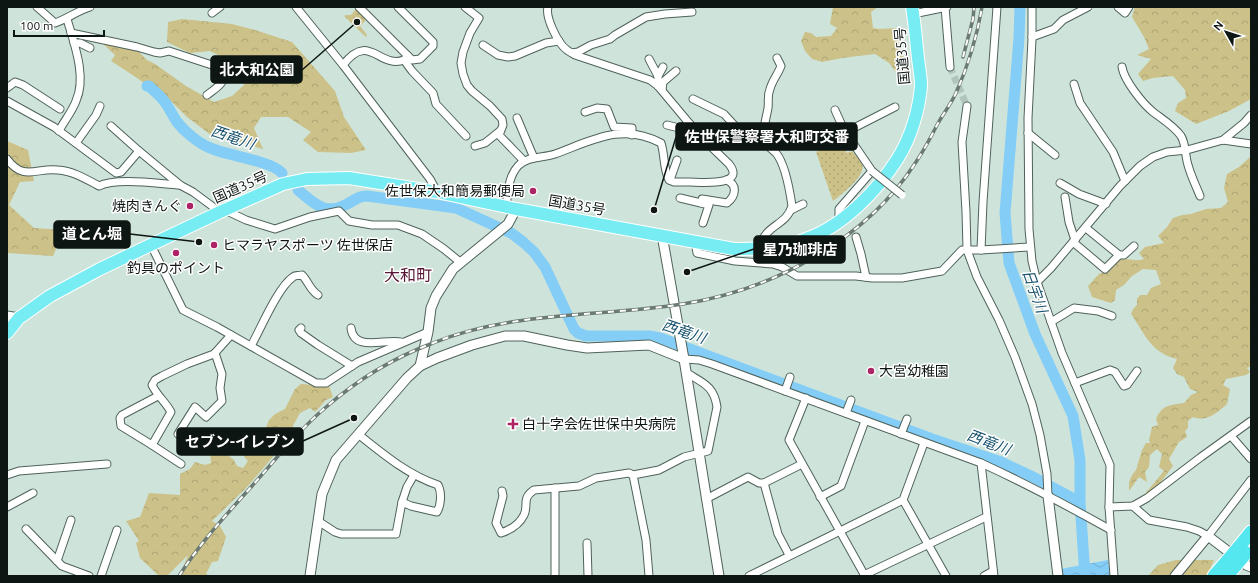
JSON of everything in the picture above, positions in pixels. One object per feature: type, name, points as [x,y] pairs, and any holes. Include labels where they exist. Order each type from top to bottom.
[{"type":"highway","name":"国道35号","points":[[7,333],[19,318],[50,296],[100,269],[222,211],[283,184],[307,179],[349,178],[437,192],[511,208],[734,249],[757,249],[785,246],[807,239],[825,231],[862,202],[884,177],[898,157],[913,126],[921,85],[913,10]]},
{"type":"highway","points":[[1214,576],[1232,563],[1245,549],[1251,532]]},
{"type":"highway","points":[[1227,576],[1232,563]]},
{"type":"street","points":[[37,7],[55,23],[67,19],[74,13],[90,7]]},
{"type":"street","points":[[212,13],[220,7]]},
{"type":"street","points":[[296,7],[343,65],[423,170],[437,192]]},
{"type":"street","points":[[359,7],[406,58],[412,71],[433,93],[436,104],[466,136]]},
{"type":"street","points":[[343,65],[347,60],[364,50],[373,52],[392,62],[406,58],[412,60],[420,59],[433,46],[433,42],[398,7]]},
{"type":"street","points":[[465,7],[479,18],[470,33],[463,52],[461,63],[463,74],[467,85],[502,119],[503,125],[500,131],[484,143],[475,146]]},
{"type":"street","points":[[420,366],[428,332],[431,308],[436,296],[453,269],[460,262],[508,224],[511,208],[509,183],[512,173],[518,165],[524,161],[554,154],[610,134],[632,135],[647,137],[661,143],[664,154],[666,174],[670,180],[674,182],[712,183],[726,180],[732,176],[733,168],[703,140],[660,88],[650,80],[566,50],[559,41],[549,21],[546,11],[548,7]]},
{"type":"street","points":[[913,10],[946,7],[950,67]]},
{"type":"street","points":[[982,250],[983,202],[997,7]]},
{"type":"street","points":[[1032,7],[1028,133],[1030,247],[1032,261],[1037,282],[1062,353],[1110,465],[1109,529],[1114,576]]},
{"type":"street","points":[[1032,37],[1054,29],[1062,20],[1088,7]]},
{"type":"street","points":[[1118,7],[1125,13],[1129,7]]},
{"type":"street","points":[[572,53],[610,39],[646,17],[692,12]]},
{"type":"street","points":[[60,131],[76,102],[81,89],[74,43],[67,19]]},
{"type":"street","points":[[71,33],[138,47],[154,52],[160,53],[169,51],[225,70],[221,84],[207,95]]},
{"type":"street","points":[[483,45],[498,55],[508,57],[515,56],[546,43],[559,41]]},
{"type":"street","points":[[74,43],[80,43],[90,48]]},
{"type":"street","points":[[764,143],[763,127],[768,106],[768,95],[770,87],[781,66],[777,58]]},
{"type":"street","points":[[652,60],[658,76],[660,88]]},
{"type":"street","points":[[658,76],[663,67]]},
{"type":"street","points":[[1122,67],[1125,76],[1144,102],[1181,136],[1184,142],[1191,175],[1200,196]]},
{"type":"street","points":[[660,88],[663,82],[676,71]]},
{"type":"street","points":[[7,88],[15,82],[23,85],[60,109]]},
{"type":"street","points":[[1074,84],[1080,103],[1113,152],[1125,181]]},
{"type":"street","points":[[693,99],[724,114],[736,127],[747,131],[764,143],[777,154],[780,160],[791,197],[791,210],[782,223],[767,233],[757,249]]},
{"type":"street","points":[[7,101],[60,131],[116,173],[121,172],[139,151]]},
{"type":"street","points":[[76,143],[96,115],[100,106]]},
{"type":"street","points":[[846,132],[895,106]]},
{"type":"street","points":[[967,106],[962,142],[967,250],[977,277],[999,320],[1012,351],[1029,398],[1040,435],[1047,476],[1058,576]]},
{"type":"street","points":[[585,112],[597,108],[607,109],[614,126],[632,128],[632,135]]},
{"type":"street","points":[[834,110],[846,132],[872,171],[902,195]]},
{"type":"street","points":[[1223,140],[1244,123],[1251,115]]},
{"type":"street","points":[[517,118],[534,158]]},
{"type":"street","points":[[667,125],[679,128],[690,124]]},
{"type":"street","points":[[111,126],[180,185],[222,211],[275,229],[310,217],[340,211],[349,221],[372,226],[398,226],[422,234],[460,262]]},
{"type":"street","points":[[500,131],[499,135],[524,161]]},
{"type":"street","points":[[1028,133],[1055,155]]},
{"type":"street","points":[[1037,282],[1086,228],[1125,181],[1140,166],[1153,157],[1167,152],[1185,150],[1223,140],[1251,144]]},
{"type":"street","points":[[7,159],[14,167],[22,172],[30,173],[45,170],[58,170],[72,172],[99,186],[104,183],[116,182],[180,185]]},
{"type":"street","points":[[670,180],[677,160]]},
{"type":"street","points":[[839,221],[839,209],[872,171]]},
{"type":"street","points":[[701,203],[702,199],[727,202],[730,200],[734,196],[734,185],[726,180]]},
{"type":"street","points":[[1060,183],[1079,194],[1106,204]]},
{"type":"street","points":[[1065,197],[1074,241],[1105,270],[1119,255],[1124,255],[1134,246]]},
{"type":"street","points":[[680,198],[709,205],[703,222]]},
{"type":"street","points":[[791,210],[803,204]]},
{"type":"street","points":[[1086,228],[1119,255]]},
{"type":"street","points":[[662,235],[687,373],[719,576]]},
{"type":"street","points":[[856,237],[862,254],[866,277]]},
{"type":"street","points":[[695,242],[697,253],[735,261],[773,264],[782,267],[796,276],[902,278],[932,274],[942,271],[962,250],[1030,247]]},
{"type":"street","points":[[151,245],[183,310],[316,383],[326,383],[358,362],[428,332]]},
{"type":"street","points":[[251,346],[275,299],[288,280],[295,276],[302,275],[313,292],[318,295]]},
{"type":"street","points":[[1051,322],[1074,308],[1098,311],[1112,316]]},
{"type":"street","points":[[7,316],[19,318]]},
{"type":"street","points":[[301,328],[299,330],[301,333],[352,366]]},
{"type":"street","points":[[351,328],[352,332],[362,342],[398,341],[403,343]]},
{"type":"street","points":[[152,446],[171,412],[167,404],[158,396],[152,385],[154,380],[215,353],[231,335]]},
{"type":"street","points":[[310,576],[322,494],[336,460],[406,378],[420,366],[472,345],[505,336],[524,336],[567,346],[587,348],[649,345],[683,354],[786,389],[806,398],[847,412],[865,421],[902,432],[924,443],[981,463],[1049,494],[1109,529]]},
{"type":"street","points":[[178,434],[195,407],[206,417],[222,401],[220,388],[222,374],[215,353]]},
{"type":"street","points":[[1075,383],[1110,370],[1115,372],[1124,386],[1137,371]]},
{"type":"street","points":[[502,491],[503,496],[496,523],[501,533],[519,523],[524,515],[528,494],[534,490],[579,486],[596,478],[629,473],[633,475],[659,470],[684,457],[708,451],[717,407],[716,400],[709,386],[687,373]]},
{"type":"street","points":[[786,389],[790,378]]},
{"type":"street","points":[[158,396],[122,415],[120,418],[121,426],[181,464]]},
{"type":"street","points":[[806,398],[789,440],[865,575],[986,517]]},
{"type":"street","points":[[847,412],[851,400]]},
{"type":"street","points":[[902,432],[906,420]]},
{"type":"street","points":[[820,497],[841,486],[865,421]]},
{"type":"street","points":[[1109,507],[1133,506],[1148,498],[1251,421]]},
{"type":"street","points":[[358,434],[414,475],[438,485],[440,488],[439,508],[437,512],[411,506],[402,502]]},
{"type":"street","points":[[1231,436],[1251,459]]},
{"type":"street","points":[[749,576],[903,500],[924,443]]},
{"type":"street","points":[[981,463],[986,517],[994,574],[984,576]]},
{"type":"street","points":[[7,475],[19,471],[107,464]]},
{"type":"street","points":[[706,499],[748,476],[759,483],[764,482],[802,464]]},
{"type":"street","points":[[318,521],[335,532],[341,534],[396,534],[402,502],[407,487],[414,475]]},
{"type":"street","points":[[633,475],[646,540],[649,576]]},
{"type":"street","points":[[1176,576],[1251,480]]},
{"type":"street","points":[[764,482],[778,534],[789,555]]},
{"type":"street","points":[[554,576],[555,488]]},
{"type":"street","points":[[7,507],[33,493]]},
{"type":"street","points":[[903,500],[946,576]]},
{"type":"street","points":[[1133,506],[1148,520],[1187,527],[1199,531],[1208,536],[1246,565],[1251,566]]},
{"type":"street","points":[[57,561],[72,520]]},
{"type":"street","points":[[26,530],[62,566],[89,576]]},
{"type":"street","points":[[101,576],[117,530]]},
{"type":"street","points":[[587,543],[588,576]]},
{"type":"street","points":[[764,568],[768,576]]},
{"type":"green space","points":[[833,7],[878,7],[871,12],[873,28],[896,28],[908,77],[902,80],[889,63],[875,54],[822,62],[812,59],[805,51],[801,41],[805,32],[811,33],[816,37],[831,36],[837,28],[830,24]]},
{"type":"green space","points":[[1135,7],[1251,7],[1251,99],[1229,111],[1196,124],[1175,111],[1178,103],[1186,98],[1185,90],[1173,76],[1153,78],[1143,81],[1138,74],[1151,59],[1137,55],[1149,49],[1144,37],[1132,17]]},
{"type":"green space","points":[[356,9],[367,19],[360,26],[367,35],[366,37],[344,16],[351,15]]},
{"type":"green space","points":[[182,19],[232,24],[292,42],[335,91],[344,117],[366,150],[351,153],[318,152],[303,140],[311,132],[288,117],[261,117],[254,128],[263,149],[238,142],[215,138],[187,117],[172,102],[111,61],[115,55],[101,42],[127,47],[138,51],[147,60],[186,86],[214,102],[232,96],[244,85],[243,65],[232,62],[210,51],[190,53],[167,42],[168,22]]},
{"type":"green space","points":[[839,140],[847,153],[852,151],[859,159],[863,169],[857,179],[833,201],[816,152]]},
{"type":"green space","points":[[7,141],[28,150],[34,181],[20,182],[9,205],[34,228],[64,230],[53,256],[7,253]]},
{"type":"green space","points":[[1250,157],[1251,366],[1247,368],[1250,372],[1246,375],[1226,379],[1223,385],[1230,389],[1227,404],[1220,410],[1207,418],[1203,419],[1193,417],[1188,421],[1188,428],[1185,431],[1187,437],[1179,442],[1169,459],[1173,466],[1160,483],[1144,495],[1164,471],[1159,467],[1162,454],[1157,449],[1150,455],[1149,467],[1145,472],[1147,482],[1139,477],[1129,491],[1129,482],[1136,470],[1142,450],[1146,443],[1150,443],[1149,440],[1152,427],[1158,425],[1156,419],[1158,414],[1167,406],[1184,403],[1191,395],[1198,392],[1190,389],[1184,377],[1177,374],[1173,368],[1177,359],[1168,356],[1155,347],[1131,314],[1137,305],[1137,299],[1140,295],[1147,295],[1151,288],[1161,284],[1156,270],[1143,269],[1132,276],[1124,285],[1116,290],[1115,300],[1111,303],[1092,297],[1088,286],[1099,274],[1111,269],[1120,259],[1144,259],[1139,253],[1145,247],[1164,243],[1158,236],[1173,218],[1206,209],[1221,208],[1228,202],[1224,188],[1227,174],[1239,167]]},
{"type":"green space","points":[[301,384],[329,386],[333,397],[326,400],[315,412],[310,408],[300,413],[282,446],[248,486],[212,521],[220,526],[226,537],[218,561],[212,562],[206,574],[210,576],[180,576],[188,555],[167,576],[159,576],[140,558],[136,543],[139,541],[126,521],[140,517],[149,493],[180,495],[180,474],[190,469],[195,462],[205,465],[211,463],[209,440],[211,438],[219,441],[219,452],[224,452],[234,460],[237,466],[243,468],[248,461],[241,450],[241,437],[244,436],[245,441],[252,443],[261,440],[269,420],[275,414],[285,409],[295,389]]},
{"type":"green space","points":[[1176,560],[1214,560],[1207,576],[1148,576],[1158,565]]},
{"type":"water","points":[[1108,560],[1110,576],[1062,576],[1061,569]]},
{"type":"waterway","name":"日宇川","points":[[1020,7],[1019,38],[1005,213],[1009,263],[1035,334],[1073,416],[1080,460],[1080,502],[1085,576]]},
{"type":"waterway","name":"西竜川","points":[[147,86],[159,95],[180,125],[191,136],[200,142],[216,150],[258,161],[282,173]]},
{"type":"waterway","name":"西竜川","points":[[298,190],[315,204],[326,209],[339,207],[364,196],[456,208],[511,233],[534,252],[545,267],[574,329],[578,333],[586,336],[649,336],[660,338],[932,439],[1001,462],[1080,502]]},
{"type":"tunnel","points":[[950,67],[967,106]]},
{"type":"railway","points":[[963,57],[973,19],[974,7]]},
{"type":"railway","points":[[179,576],[214,530],[306,426],[325,408],[350,388],[390,363],[433,343],[494,325],[556,316],[652,308],[683,304],[717,297],[750,287],[783,273],[814,257],[844,238],[871,215],[895,190],[922,153],[954,97],[960,83],[972,51],[982,7]]},
{"type":"place","name":"北大和公園","points":[[357,22]]},
{"type":"place","name":"佐世保大和簡易郵便局","points":[[533,191]]},
{"type":"place","name":"焼肉きんぐ","points":[[190,206]]},
{"type":"place","name":"佐世保警察署大和町交番","points":[[654,210]]},
{"type":"place","name":"道とん堀","points":[[199,242]]},
{"type":"place","name":"ヒマラヤスポーツ 佐世保店","points":[[214,245]]},
{"type":"place","name":"釣具のポイント","points":[[176,253]]},
{"type":"place","name":"星乃珈琲店","points":[[687,272]]},
{"type":"place","name":"大宮幼稚園","points":[[871,371]]},
{"type":"place","name":"セブン-イレブン","points":[[354,418]]},
{"type":"place","name":"白十字会佐世保中央病院","points":[[513,424]]},
{"type":"district","name":"大和町","points":[[408,275]]}]
